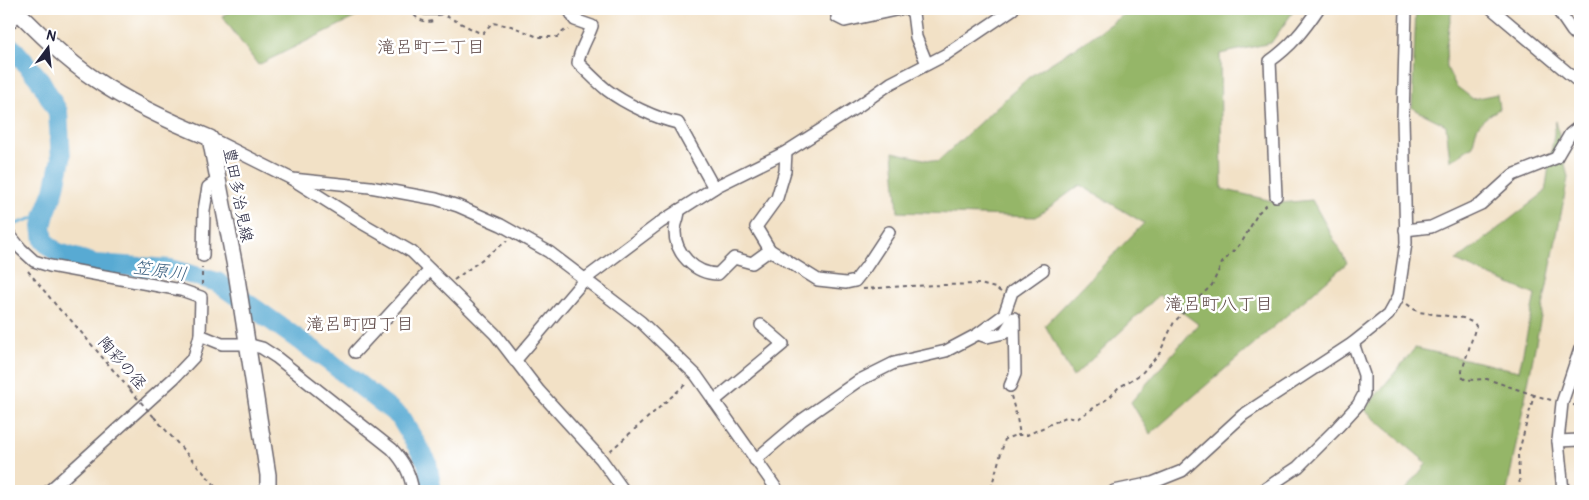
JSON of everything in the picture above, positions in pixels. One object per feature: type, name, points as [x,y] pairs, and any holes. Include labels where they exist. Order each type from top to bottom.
[{"type":"main road","name":"豊田多治見線","points":[[14,16],[96,80],[136,104],[210,138],[236,272],[268,475],[268,491]]},
{"type":"street","points":[[426,9],[440,14]]},
{"type":"street","points":[[567,9],[575,20],[592,26],[585,45],[578,55],[578,63],[607,90],[660,119],[678,123],[714,188]]},
{"type":"street","points":[[838,11],[837,17],[845,21],[900,9]]},
{"type":"street","points":[[908,9],[913,13],[916,37],[927,64]]},
{"type":"street","points":[[516,361],[585,280],[661,222],[714,188],[786,152],[891,83],[945,55],[1013,9]]},
{"type":"street","points":[[1276,196],[1270,61],[1286,50],[1302,32],[1318,9]]},
{"type":"street","points":[[1114,491],[1152,484],[1182,471],[1242,415],[1353,342],[1388,315],[1398,296],[1406,243],[1403,118],[1406,9]]},
{"type":"street","points":[[1492,9],[1580,83]]},
{"type":"street","points":[[1557,9],[1580,39]]},
{"type":"street","points":[[1405,230],[1431,227],[1481,204],[1513,174],[1556,158],[1570,134],[1580,126]]},
{"type":"street","points":[[210,138],[292,179],[412,252],[495,334],[539,391],[601,460],[624,491]]},
{"type":"street","points":[[786,152],[785,171],[777,198],[756,227],[770,250],[818,280],[846,283],[854,281],[866,267],[889,232]]},
{"type":"street","points":[[292,179],[370,187],[436,199],[501,224],[549,252],[641,322],[696,375],[778,491]]},
{"type":"street","points":[[203,256],[204,210],[208,187],[218,180]]},
{"type":"street","points":[[679,210],[679,218],[674,228],[681,253],[691,265],[710,274],[718,274],[734,258],[752,263],[770,250]]},
{"type":"street","points":[[11,237],[34,261],[50,266],[172,288],[201,297],[200,335],[194,357],[174,378],[49,491]]},
{"type":"street","points":[[355,352],[430,270]]},
{"type":"street","points":[[756,460],[802,420],[858,381],[894,363],[946,351],[978,334],[1004,314],[1012,292],[1043,270]]},
{"type":"street","points":[[978,334],[987,337],[1004,333],[1014,318],[1015,374],[1010,386]]},
{"type":"street","points":[[714,401],[783,344],[761,325]]},
{"type":"street","points":[[200,335],[222,344],[246,338],[276,357],[392,449],[408,470],[413,491]]},
{"type":"street","points":[[1262,491],[1298,467],[1358,405],[1364,394],[1364,375],[1353,342]]},
{"type":"street","points":[[1563,491],[1558,441],[1562,403],[1580,349]]},
{"type":"street","points":[[1558,441],[1580,440]]},
{"type":"path","points":[[409,9],[416,18],[425,22],[431,22],[440,14],[478,32],[484,32],[492,23],[511,26],[538,37],[557,37],[565,30],[580,30],[590,33]]},
{"type":"path","points":[[991,488],[1005,439],[1027,435],[1066,417],[1077,419],[1110,397],[1118,388],[1141,374],[1160,354],[1174,322],[1212,286],[1222,263],[1242,242],[1258,213],[1276,196]]},
{"type":"path","points":[[446,286],[517,233]]},
{"type":"path","points":[[201,297],[203,256]]},
{"type":"path","name":"陶彩の径","points":[[27,271],[220,491]]},
{"type":"path","points":[[850,282],[860,290],[907,286],[980,284],[995,288],[1010,298]]},
{"type":"path","points":[[1398,296],[1418,312],[1463,318],[1474,323],[1476,326],[1462,371],[1462,377],[1466,380],[1487,379],[1534,395],[1580,406]]},
{"type":"path","points":[[601,460],[696,375]]},
{"type":"path","points":[[1010,386],[1011,399],[1020,435]]},
{"type":"path","points":[[1520,491],[1518,455],[1534,395]]},
{"type":"green space","points":[[234,9],[372,9],[258,65],[222,16]]},
{"type":"green space","points":[[1131,9],[1295,9],[1271,43],[1220,54],[1222,189],[1281,203],[1312,200],[1347,263],[1150,434],[1131,402],[1198,324],[1159,295],[1073,377],[1045,325],[1144,223],[1080,185],[1036,217],[898,212],[893,152],[937,162],[1029,77],[1089,39]]},
{"type":"green space","points":[[1416,9],[1452,9],[1446,46],[1447,68],[1456,86],[1473,99],[1497,94],[1499,109],[1480,123],[1473,146],[1450,161],[1446,125],[1412,108]]},
{"type":"green space","points":[[1556,121],[1568,178],[1507,491],[1405,491],[1427,463],[1364,410],[1415,348],[1519,371],[1535,295],[1456,261],[1545,192]]},
{"type":"waterway","name":"笠原川","points":[[9,46],[40,80],[58,112],[61,159],[54,191],[42,226],[44,241],[56,252],[95,264],[171,269],[217,282],[326,359],[400,417],[427,462],[432,491]]},
{"type":"waterway","points":[[9,230],[16,224],[45,214]]},
{"type":"district","name":"滝呂町二丁目","points":[[431,47]]},
{"type":"district","name":"滝呂町八丁目","points":[[1219,304]]},
{"type":"district","name":"滝呂町四丁目","points":[[360,324]]}]
